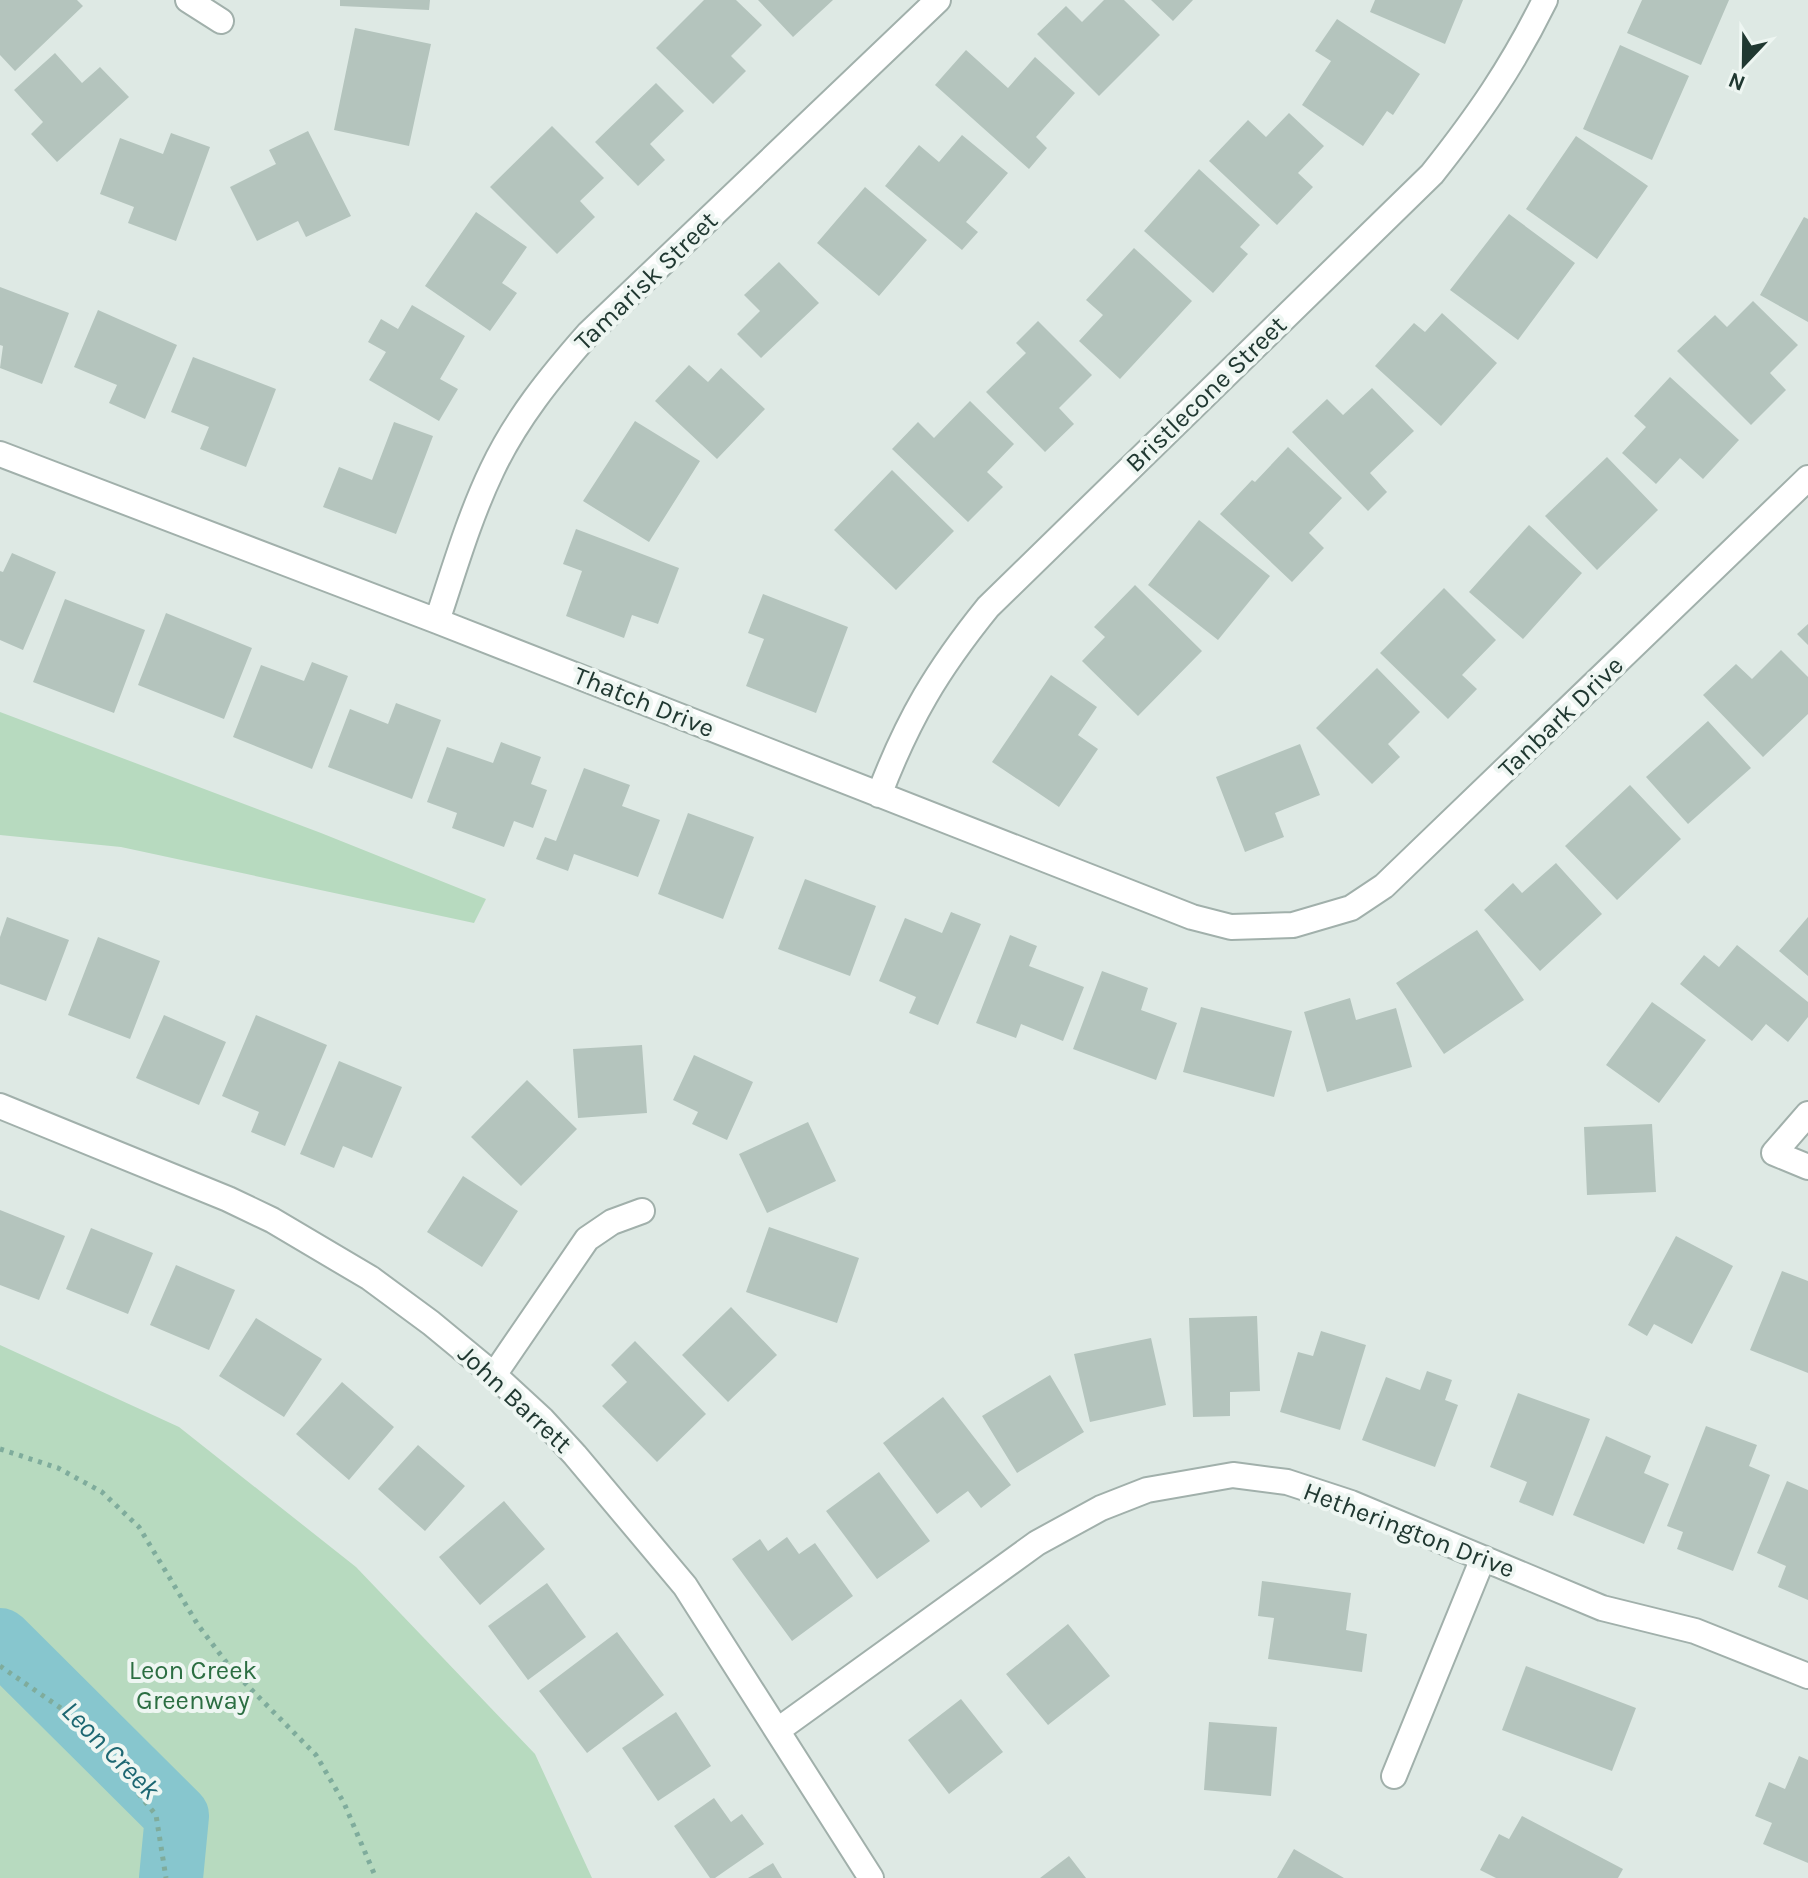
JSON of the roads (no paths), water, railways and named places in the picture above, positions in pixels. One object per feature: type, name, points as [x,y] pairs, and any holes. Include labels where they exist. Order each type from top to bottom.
[{"type":"street","points":[[188,0],[221,21]]},
{"type":"street","name":"Tamarisk Street","points":[[437,621],[471,519],[492,469],[552,375],[588,334],[938,0]]},
{"type":"street","name":"Bristlecone Street","points":[[879,795],[899,743],[924,694],[954,649],[988,607],[1432,174],[1479,115],[1520,50],[1545,0]]},
{"type":"street","name":"Thatch Drive","points":[[0,454],[437,621],[1192,917],[1231,927],[1293,925]]},
{"type":"street","name":"Tanbark Drive","points":[[1293,925],[1351,908],[1384,886],[1808,478]]},
{"type":"street","name":"John Barrett","points":[[0,1106],[272,1220],[370,1278],[494,1375],[542,1419],[575,1455],[685,1586],[871,1878]]},
{"type":"street","points":[[1808,1114],[1774,1153],[1808,1167]]},
{"type":"street","points":[[494,1375],[587,1239],[612,1222],[642,1211]]},
{"type":"street","name":"Hetherington Drive","points":[[778,1730],[1037,1543],[1101,1508],[1147,1490],[1233,1475],[1287,1482],[1351,1503],[1602,1608],[1695,1631],[1808,1676]]},
{"type":"street","points":[[1394,1776],[1483,1558]]},
{"type":"waterway","name":"Leon Creek","points":[[0,1640],[177,1816],[171,1878]]},
{"type":"park label","name":"Leon Creek Greenway","points":[[193,1685]]}]
